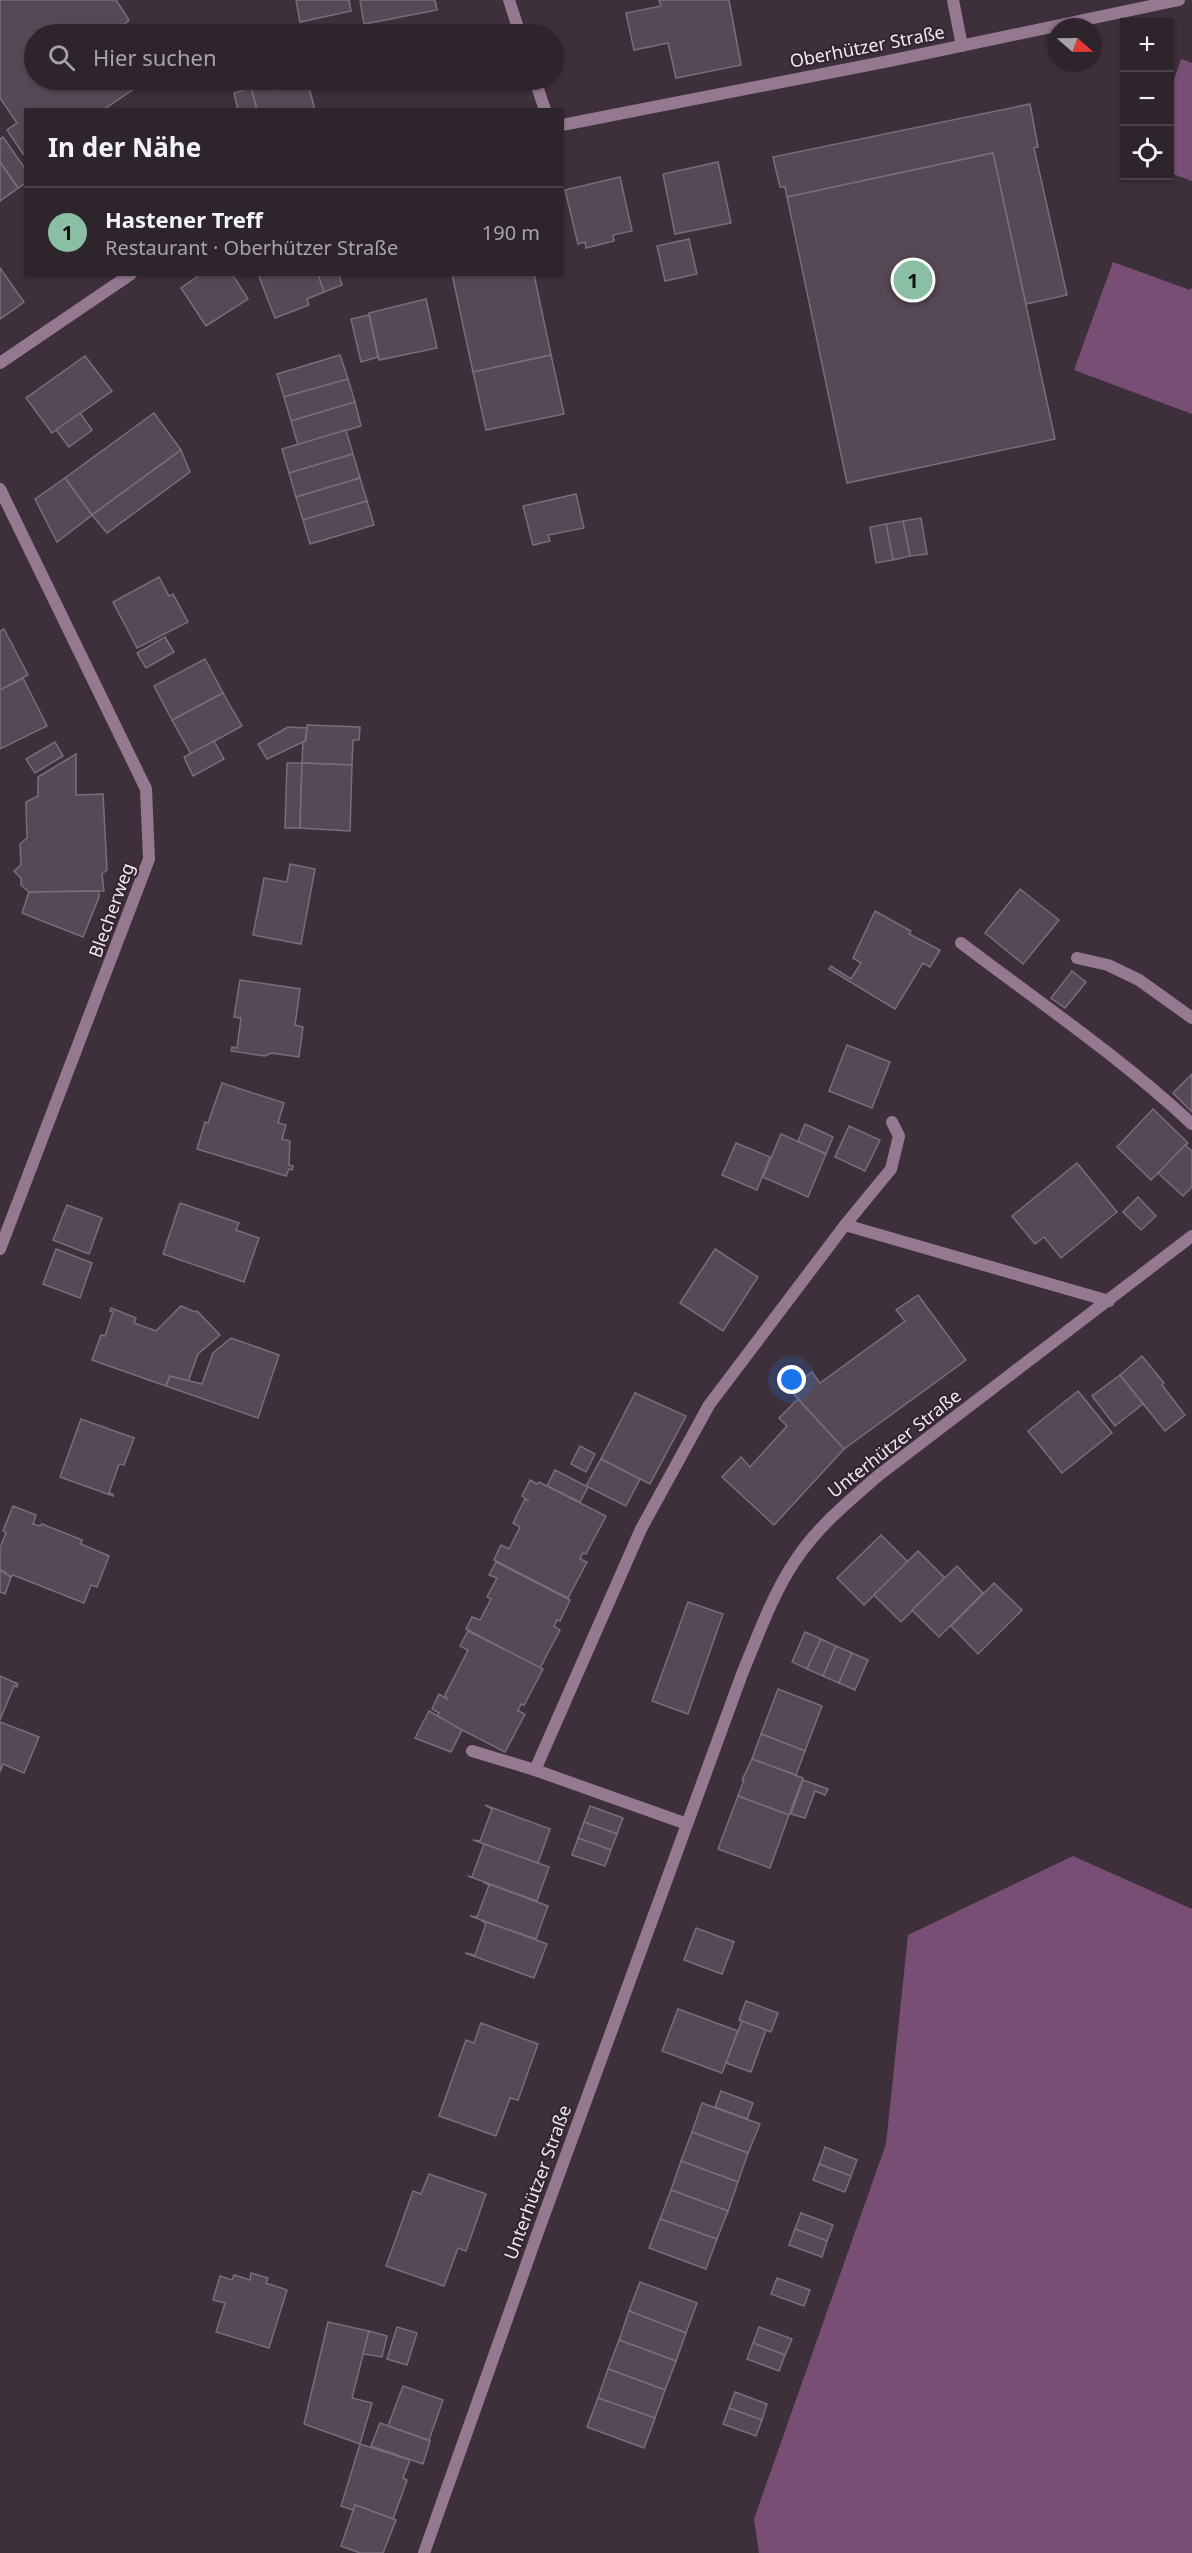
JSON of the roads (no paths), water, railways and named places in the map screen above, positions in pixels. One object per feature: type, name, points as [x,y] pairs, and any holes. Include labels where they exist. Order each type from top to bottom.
[{"type":"street","points":[[509,0],[517,24]]},
{"type":"street","points":[[953,0],[962,46]]},
{"type":"street","name":"Oberhützer Straße","points":[[564,125],[962,46],[1179,0]]},
{"type":"street","points":[[538,90],[543,108]]},
{"type":"street","points":[[0,363],[128,276]]},
{"type":"street","name":"Blecherweg","points":[[0,489],[146,789],[149,860],[0,1249]]},
{"type":"street","points":[[961,944],[1107,1051],[1160,1094],[1192,1124]]},
{"type":"street","points":[[1077,958],[1108,965],[1138,980],[1192,1018]]},
{"type":"street","points":[[535,1770],[642,1528],[709,1405],[845,1224],[891,1169],[899,1136],[892,1122]]},
{"type":"street","points":[[845,1224],[1109,1301]]},
{"type":"street","name":"Unterhützer Straße","points":[[424,2553],[742,1674],[768,1612],[795,1560],[834,1515],[879,1475],[1192,1236]]},
{"type":"street","points":[[472,1751],[535,1770],[687,1824]]},
{"type":"place","name":"Hastener Treff","points":[[913,280]]}]
